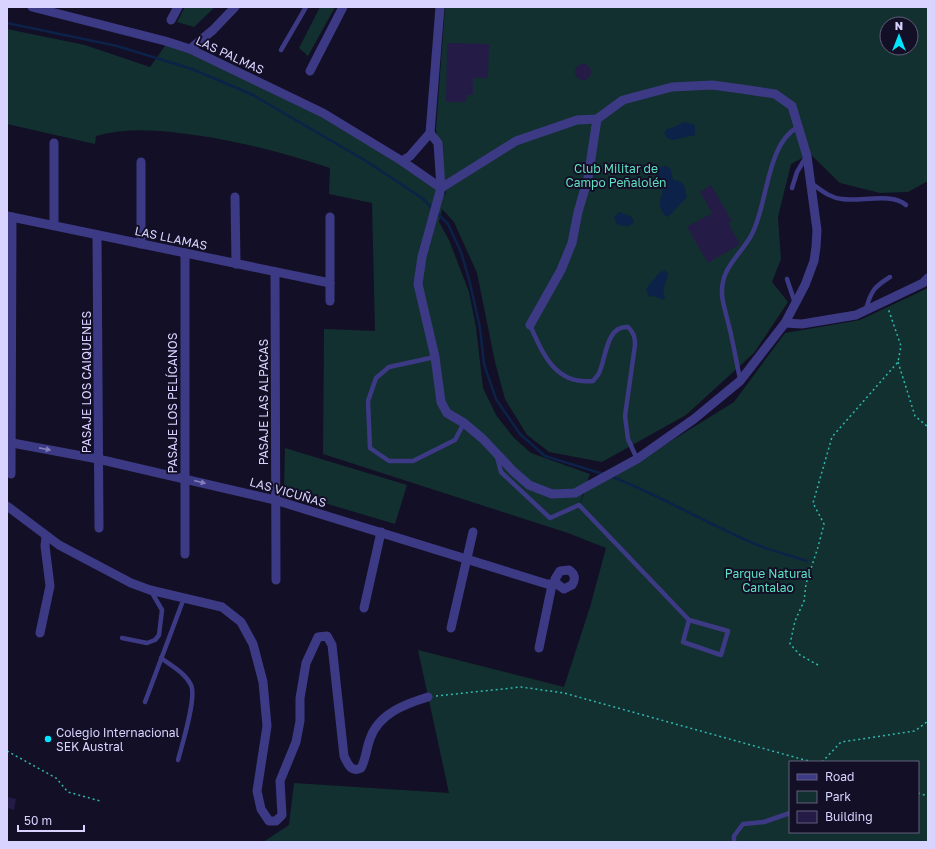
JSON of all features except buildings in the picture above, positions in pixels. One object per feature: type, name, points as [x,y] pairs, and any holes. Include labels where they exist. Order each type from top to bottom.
[{"type":"street","name":"LAS PALMAS","points":[[32,7],[158,39],[190,49],[323,113],[402,161],[441,188]]},
{"type":"street","points":[[170,20],[178,7]]},
{"type":"street","points":[[190,49],[236,7]]},
{"type":"street","points":[[310,71],[343,7]]},
{"type":"street","points":[[402,161],[413,152],[430,133],[440,7]]},
{"type":"street","points":[[430,133],[438,143],[441,188],[430,223],[422,257],[418,284],[435,357],[441,402],[447,413],[464,423],[483,439],[513,472],[529,485],[552,494],[575,492],[637,459],[694,419],[740,381],[785,323],[796,304],[805,286],[816,246],[817,230],[806,156],[792,106],[775,94],[712,85],[672,87],[623,100],[597,119],[577,120],[516,141],[441,188]]},
{"type":"street","points":[[530,325],[546,294],[561,270],[572,243],[578,212],[588,178],[597,119]]},
{"type":"street","points":[[54,143],[54,226]]},
{"type":"street","points":[[141,162],[141,244]]},
{"type":"street","points":[[235,198],[236,264]]},
{"type":"street","points":[[9,216],[9,442],[11,474]]},
{"type":"street","name":"LAS LLAMAS","points":[[9,216],[330,283]]},
{"type":"street","points":[[330,217],[330,301]]},
{"type":"street","name":"PASAJE LOS CAIQUENES","points":[[97,235],[99,528]]},
{"type":"street","name":"PASAJE LOS PELÍCANOS","points":[[185,253],[185,554]]},
{"type":"street","name":"PASAJE LAS ALPACAS","points":[[276,272],[276,580]]},
{"type":"street","points":[[785,323],[802,324],[856,315],[923,283],[928,278]]},
{"type":"street","name":"LAS VICUÑAS","points":[[9,442],[98,459],[275,500],[555,585],[539,648]]},
{"type":"street","points":[[7,506],[46,537],[131,583],[150,590],[215,604],[230,612],[241,622],[252,644],[263,682],[266,726],[257,791],[261,809],[269,821],[276,821],[282,815],[280,781],[296,742],[300,720],[300,698],[306,663],[318,637],[327,636],[332,645],[344,756],[351,769],[355,770],[361,768],[370,738],[381,720],[399,708],[428,697]]},
{"type":"street","points":[[364,608],[381,532]]},
{"type":"street","points":[[451,628],[473,532]]},
{"type":"street","points":[[40,633],[50,586],[46,537]]},
{"type":"lane","points":[[282,50],[306,7]]},
{"type":"lane","points":[[740,381],[722,293],[723,276],[730,263],[751,235],[760,217],[779,148],[790,131],[798,127]]},
{"type":"lane","points":[[792,188],[797,172],[806,156]]},
{"type":"lane","points":[[810,182],[829,195],[841,199],[890,199],[902,201],[906,205]]},
{"type":"lane","points":[[866,311],[871,292],[879,283],[890,277]]},
{"type":"lane","points":[[787,279],[796,304]]},
{"type":"lane","points":[[530,325],[540,348],[552,366],[564,376],[586,381],[593,380],[599,374],[605,350],[615,331],[622,327],[628,327],[632,332],[635,338],[635,345],[625,416],[628,439],[637,459]]},
{"type":"lane","points":[[435,357],[389,367],[376,378],[368,401],[370,448],[389,461],[413,461],[455,440],[464,423]]},
{"type":"lane","points":[[496,453],[501,472],[550,518],[579,505],[689,620],[728,631],[721,655],[683,642],[689,620]]},
{"type":"lane","points":[[122,638],[147,643],[155,640],[158,635],[162,610],[150,590]]},
{"type":"lane","points":[[145,702],[184,598]]},
{"type":"lane","points":[[161,658],[176,668],[187,678],[192,687],[193,697],[178,760]]},
{"type":"lane","points":[[734,842],[734,836],[743,824],[764,822],[789,812]]},
{"type":"path","points":[[885,301],[901,346],[898,362],[914,416],[928,427]]},
{"type":"path","points":[[818,666],[800,654],[790,644],[795,621],[804,601],[806,584],[824,524],[813,503],[832,437],[898,362]]},
{"type":"path","points":[[428,697],[521,687],[564,693],[808,761]]},
{"type":"path","points":[[823,761],[841,742],[914,731],[928,721]]},
{"type":"path","points":[[7,751],[56,778],[68,792],[100,801]]},
{"type":"green space","points":[[185,7],[215,7],[194,27],[177,22]]},
{"type":"green space","points":[[320,7],[335,7],[308,56],[299,48]]},
{"type":"green space","points":[[445,7],[928,7],[928,181],[908,192],[880,193],[840,183],[810,154],[791,164],[778,217],[781,259],[772,282],[788,302],[754,353],[686,415],[602,462],[549,452],[527,435],[505,399],[495,362],[477,273],[454,222],[442,209],[439,222],[449,240],[469,292],[476,327],[483,388],[496,415],[514,438],[531,453],[590,474],[577,511],[585,491],[626,469],[734,402],[785,333],[860,320],[928,288],[928,842],[263,842],[289,825],[294,783],[449,793],[418,650],[564,687],[590,607],[606,548],[568,533],[323,454],[324,329],[375,331],[372,203],[329,194],[330,168],[235,142],[175,132],[136,130],[96,136],[95,144],[7,124],[7,29],[85,45],[150,67],[167,43],[267,87],[396,158],[446,195],[436,129]]},
{"type":"green space","points":[[285,448],[407,485],[395,524],[284,491]]},
{"type":"water","points":[[684,122],[695,125],[695,135],[672,140],[667,138],[664,133],[667,129]]},
{"type":"water","points":[[667,166],[671,170],[673,180],[684,185],[687,197],[668,217],[664,215],[660,207],[662,189],[655,183],[660,167]]},
{"type":"water","points":[[619,212],[632,217],[634,222],[629,226],[618,225],[614,218]]},
{"type":"water","points":[[665,270],[668,273],[668,276],[663,290],[665,297],[663,300],[654,296],[649,297],[646,289],[659,273]]},
{"type":"waterway","points":[[7,23],[117,46],[192,69],[253,95],[366,161],[422,198],[433,209]]},
{"type":"waterway","points":[[437,213],[448,224],[461,252],[470,283],[480,328],[484,364],[496,399],[520,434],[545,456],[603,474]]},
{"type":"waterway","points":[[610,476],[647,492],[755,544],[807,561]]},
{"type":"place","name":"Colegio Internacional SEK Austral","points":[[48,739]]},
{"type":"park label","name":"Club Militar de Campo Peñalolén","points":[[616,175]]},
{"type":"park label","name":"Parque Natural Cantalao","points":[[768,580]]}]
